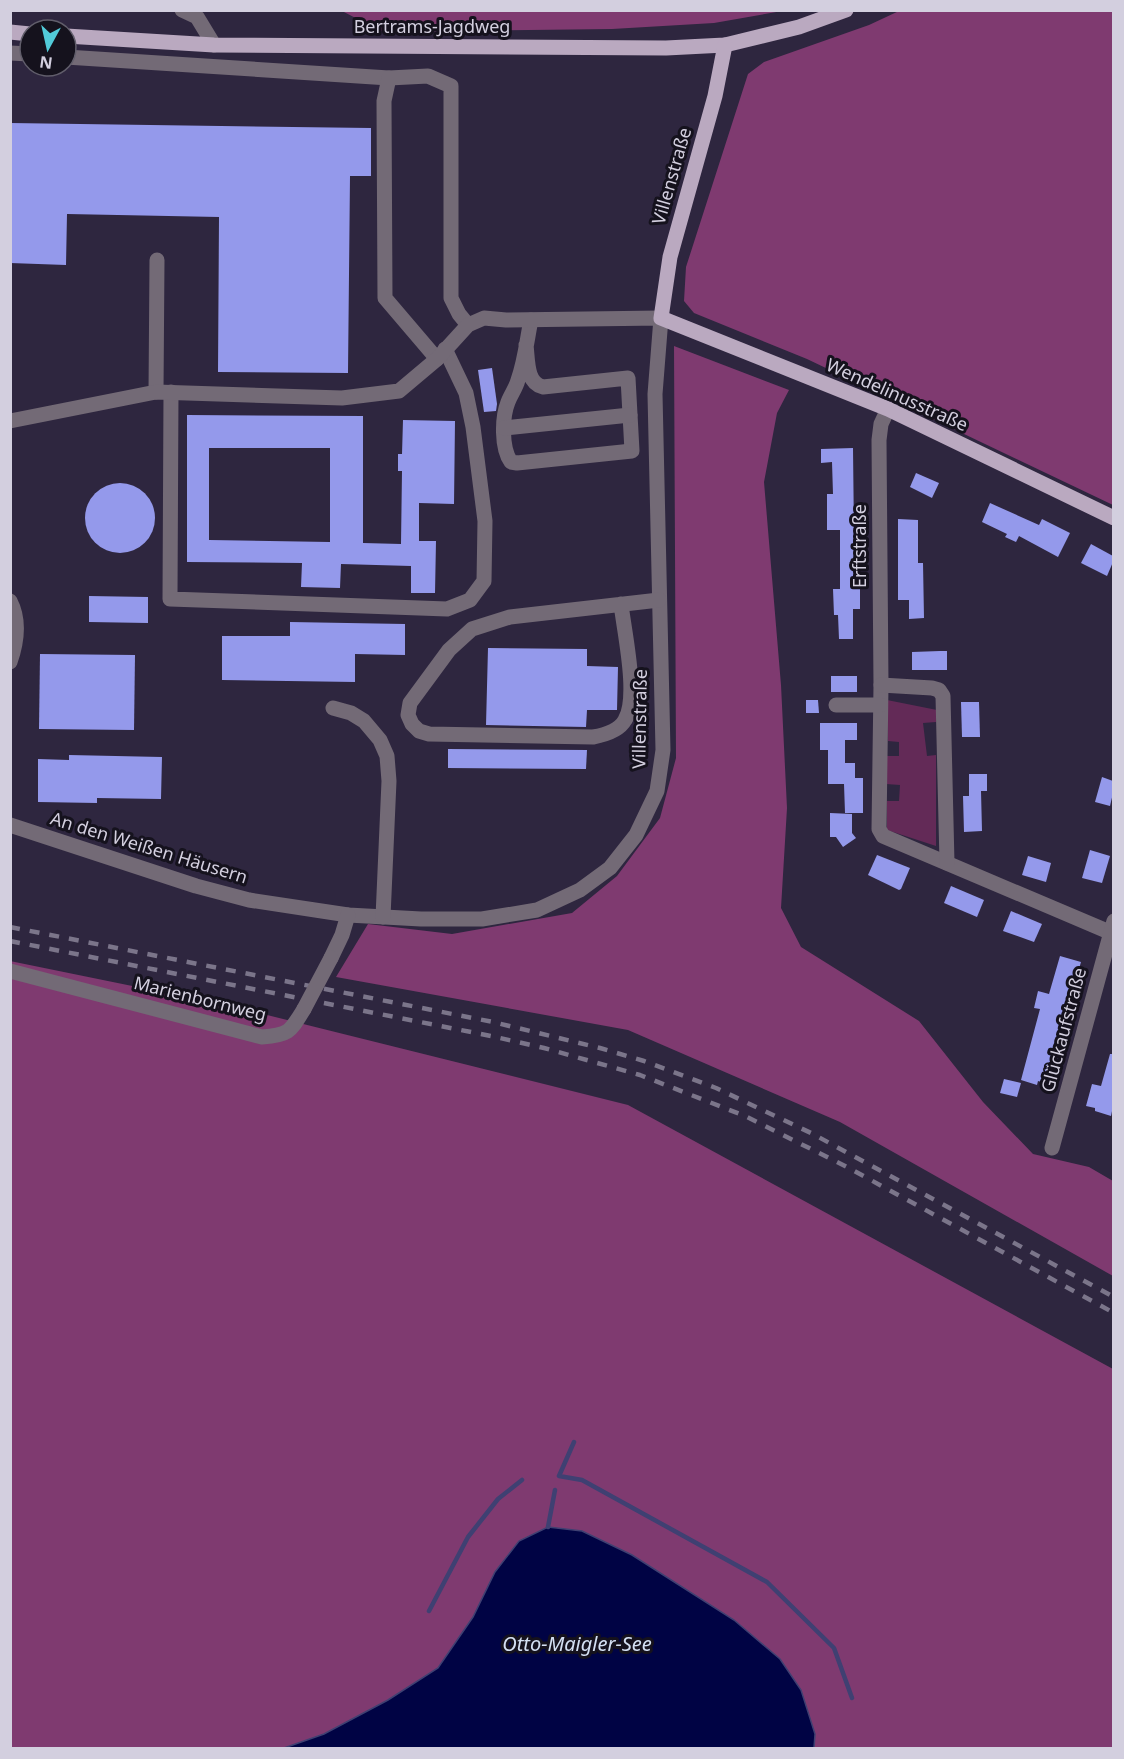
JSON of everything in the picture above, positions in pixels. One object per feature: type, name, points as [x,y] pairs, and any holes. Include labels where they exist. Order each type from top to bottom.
[{"type":"main road","name":"Bertrams-Jagdweg","points":[[78,37],[214,45],[666,48],[725,45],[799,27],[846,10]]},
{"type":"main road","name":"Villenstraße","points":[[661,318],[670,257],[715,96],[725,45]]},
{"type":"main road","name":"Wendelinusstraße","points":[[661,318],[888,409],[1113,518]]},
{"type":"street","points":[[182,10],[197,17],[214,45]]},
{"type":"street","points":[[78,58],[389,78],[428,76],[451,86],[451,298],[468,325]]},
{"type":"street","points":[[157,260],[170,599],[447,609],[470,600],[484,580],[485,521],[473,427],[466,393],[441,354],[385,298],[384,101],[389,78]]},
{"type":"street","points":[[10,421],[163,392],[342,398],[399,391],[441,354],[468,325],[484,318],[531,320],[661,318]]},
{"type":"street","name":"Villenstraße","points":[[348,915],[482,919],[537,910],[580,890],[610,868],[636,835],[657,792],[663,750],[655,394],[661,318]]},
{"type":"street","points":[[526,345],[532,381],[536,385],[543,387],[628,378],[632,451],[511,462],[507,456],[504,428],[507,404],[519,380],[526,345],[531,320]]},
{"type":"street","name":"Erftstraße","points":[[888,409],[881,424],[879,441],[881,685],[879,829],[883,836],[947,864],[1112,929]]},
{"type":"street","points":[[504,428],[630,415]]},
{"type":"street","points":[[621,604],[631,693],[630,708],[622,725],[604,735],[593,737],[429,734],[419,732],[412,724],[408,715],[410,703],[449,650],[472,629],[510,617],[621,604],[659,600]]},
{"type":"street","points":[[10,601],[16,619],[16,632],[15,650],[10,662]]},
{"type":"street","points":[[881,685],[932,688],[939,690],[943,696],[947,864]]},
{"type":"street","points":[[836,705],[880,705]]},
{"type":"street","points":[[333,708],[351,713],[364,721],[380,741],[387,756],[389,781],[383,917]]},
{"type":"street","name":"An den Weißen Häusern","points":[[10,825],[196,886],[249,900],[348,915]]},
{"type":"street","name":"Marienbornweg","points":[[10,971],[262,1037],[282,1036],[294,1025],[331,958],[348,915]]},
{"type":"street","name":"Glückaufstraße","points":[[1052,1148],[1112,929]]},
{"type":"shaded area","points":[[342,11],[782,11],[714,23],[612,29],[383,32]]},
{"type":"shaded area","points":[[899,11],[1113,11],[1113,505],[807,359],[694,313],[684,301],[686,267],[748,74],[764,62],[869,25]]},
{"type":"shaded area","points":[[674,346],[789,390],[777,413],[764,482],[781,685],[787,808],[781,908],[801,947],[919,1021],[983,1102],[1033,1154],[1089,1167],[1113,1181],[1113,1276],[840,1122],[628,1030],[336,977],[368,924],[452,934],[572,913],[617,876],[660,818],[676,758]]},
{"type":"shaded area","points":[[887,700],[937,710],[936,722],[923,723],[927,756],[936,755],[936,846],[887,830],[887,801],[899,801],[900,785],[886,784],[886,756],[899,756],[899,742],[888,741]]},
{"type":"shaded area","points":[[10,961],[235,1007],[628,1105],[1113,1369],[1113,1748],[814,1748],[815,1734],[495,1572],[473,1617],[438,1668],[388,1700],[324,1734],[284,1748],[11,1748]]},
{"type":"water","name":"Otto-Maigler-See","points":[[548,1527],[582,1531],[632,1555],[734,1620],[780,1659],[801,1690],[815,1734],[814,1748],[284,1748],[324,1734],[388,1700],[438,1668],[473,1617],[495,1572],[519,1541]]},
{"type":"building","points":[[10,123],[371,128],[371,176],[350,176],[348,373],[218,372],[219,217],[67,214],[66,265],[10,263]]},
{"type":"building","points":[[492,368],[496,411],[484,412],[478,370]]},
{"type":"building","points":[[187,415],[363,416],[363,543],[401,544],[402,471],[398,471],[398,454],[402,454],[403,420],[455,421],[454,504],[419,503],[419,541],[436,541],[435,593],[411,593],[411,566],[341,564],[340,588],[301,587],[302,563],[187,562]],"holes":[[[209,448],[330,448],[330,542],[209,540]]]},
{"type":"building","points":[[853,448],[854,536],[860,536],[860,609],[853,609],[853,639],[839,639],[838,615],[834,615],[833,589],[840,589],[840,530],[827,530],[827,494],[833,494],[832,462],[821,463],[821,449]]},
{"type":"building","points":[[916,473],[939,483],[932,498],[910,487]]},
{"type":"building","points":[[120,483],[139,489],[149,499],[155,518],[149,537],[139,547],[120,553],[101,547],[91,537],[85,518],[91,499],[101,489]]},
{"type":"building","points":[[990,503],[1039,525],[1042,519],[1070,533],[1058,557],[1019,536],[1016,542],[1005,537],[1007,534],[982,522]]},
{"type":"building","points":[[898,519],[918,520],[918,563],[923,563],[924,618],[909,619],[909,600],[898,600]]},
{"type":"building","points":[[1091,544],[1113,556],[1107,576],[1081,563]]},
{"type":"building","points":[[89,596],[148,597],[148,623],[89,622]]},
{"type":"building","points":[[290,622],[405,624],[405,655],[355,654],[355,682],[222,680],[222,636],[290,636]]},
{"type":"building","points":[[488,648],[587,649],[587,666],[618,667],[617,710],[587,710],[586,727],[486,725]]},
{"type":"building","points":[[947,651],[947,670],[912,670],[912,652]]},
{"type":"building","points":[[40,654],[135,655],[134,730],[39,729]]},
{"type":"building","points":[[831,676],[857,676],[857,692],[831,692]]},
{"type":"building","points":[[806,700],[818,700],[819,713],[806,713]]},
{"type":"building","points":[[961,702],[979,702],[980,737],[962,737]]},
{"type":"building","points":[[820,723],[857,723],[857,740],[845,740],[845,763],[855,763],[855,778],[863,778],[863,813],[845,813],[844,784],[828,784],[828,750],[820,750]]},
{"type":"building","points":[[448,749],[587,750],[586,769],[448,768]]},
{"type":"building","points":[[69,755],[162,757],[161,799],[97,798],[97,803],[38,802],[38,759],[69,760]]},
{"type":"building","points":[[969,774],[987,774],[987,791],[981,791],[982,831],[964,832],[963,796],[969,796]]},
{"type":"building","points":[[1102,777],[1113,781],[1110,806],[1095,802]]},
{"type":"building","points":[[830,813],[852,814],[852,833],[856,838],[843,847],[836,837],[830,837]]},
{"type":"building","points":[[1090,850],[1110,856],[1102,883],[1082,878]]},
{"type":"building","points":[[877,855],[910,868],[901,889],[868,875]]},
{"type":"building","points":[[1028,856],[1051,863],[1046,882],[1022,875]]},
{"type":"building","points":[[951,886],[984,900],[977,917],[944,903]]},
{"type":"building","points":[[1011,911],[1042,924],[1034,942],[1003,931]]},
{"type":"building","points":[[1060,956],[1081,962],[1070,1000],[1067,999],[1061,1021],[1063,1025],[1060,1039],[1056,1041],[1047,1084],[1038,1081],[1037,1085],[1021,1080],[1040,1009],[1034,1008],[1038,991],[1049,994]]},
{"type":"building","points":[[1110,1054],[1113,1054],[1111,1116],[1086,1106],[1092,1084],[1101,1086]]},
{"type":"building","points":[[1004,1079],[1021,1083],[1017,1097],[1000,1093]]},
{"type":"waterway","points":[[574,1442],[559,1476],[582,1480],[767,1582],[834,1648],[852,1698]]},
{"type":"waterway","points":[[429,1611],[468,1537],[498,1499],[522,1480]]},
{"type":"waterway","points":[[548,1527],[555,1490]]},
{"type":"railway","points":[[10,927],[493,1022],[644,1061],[716,1088],[811,1133],[1114,1297]]},
{"type":"railway","points":[[10,941],[491,1036],[544,1048],[640,1075],[745,1116],[847,1167],[1114,1313]]}]
